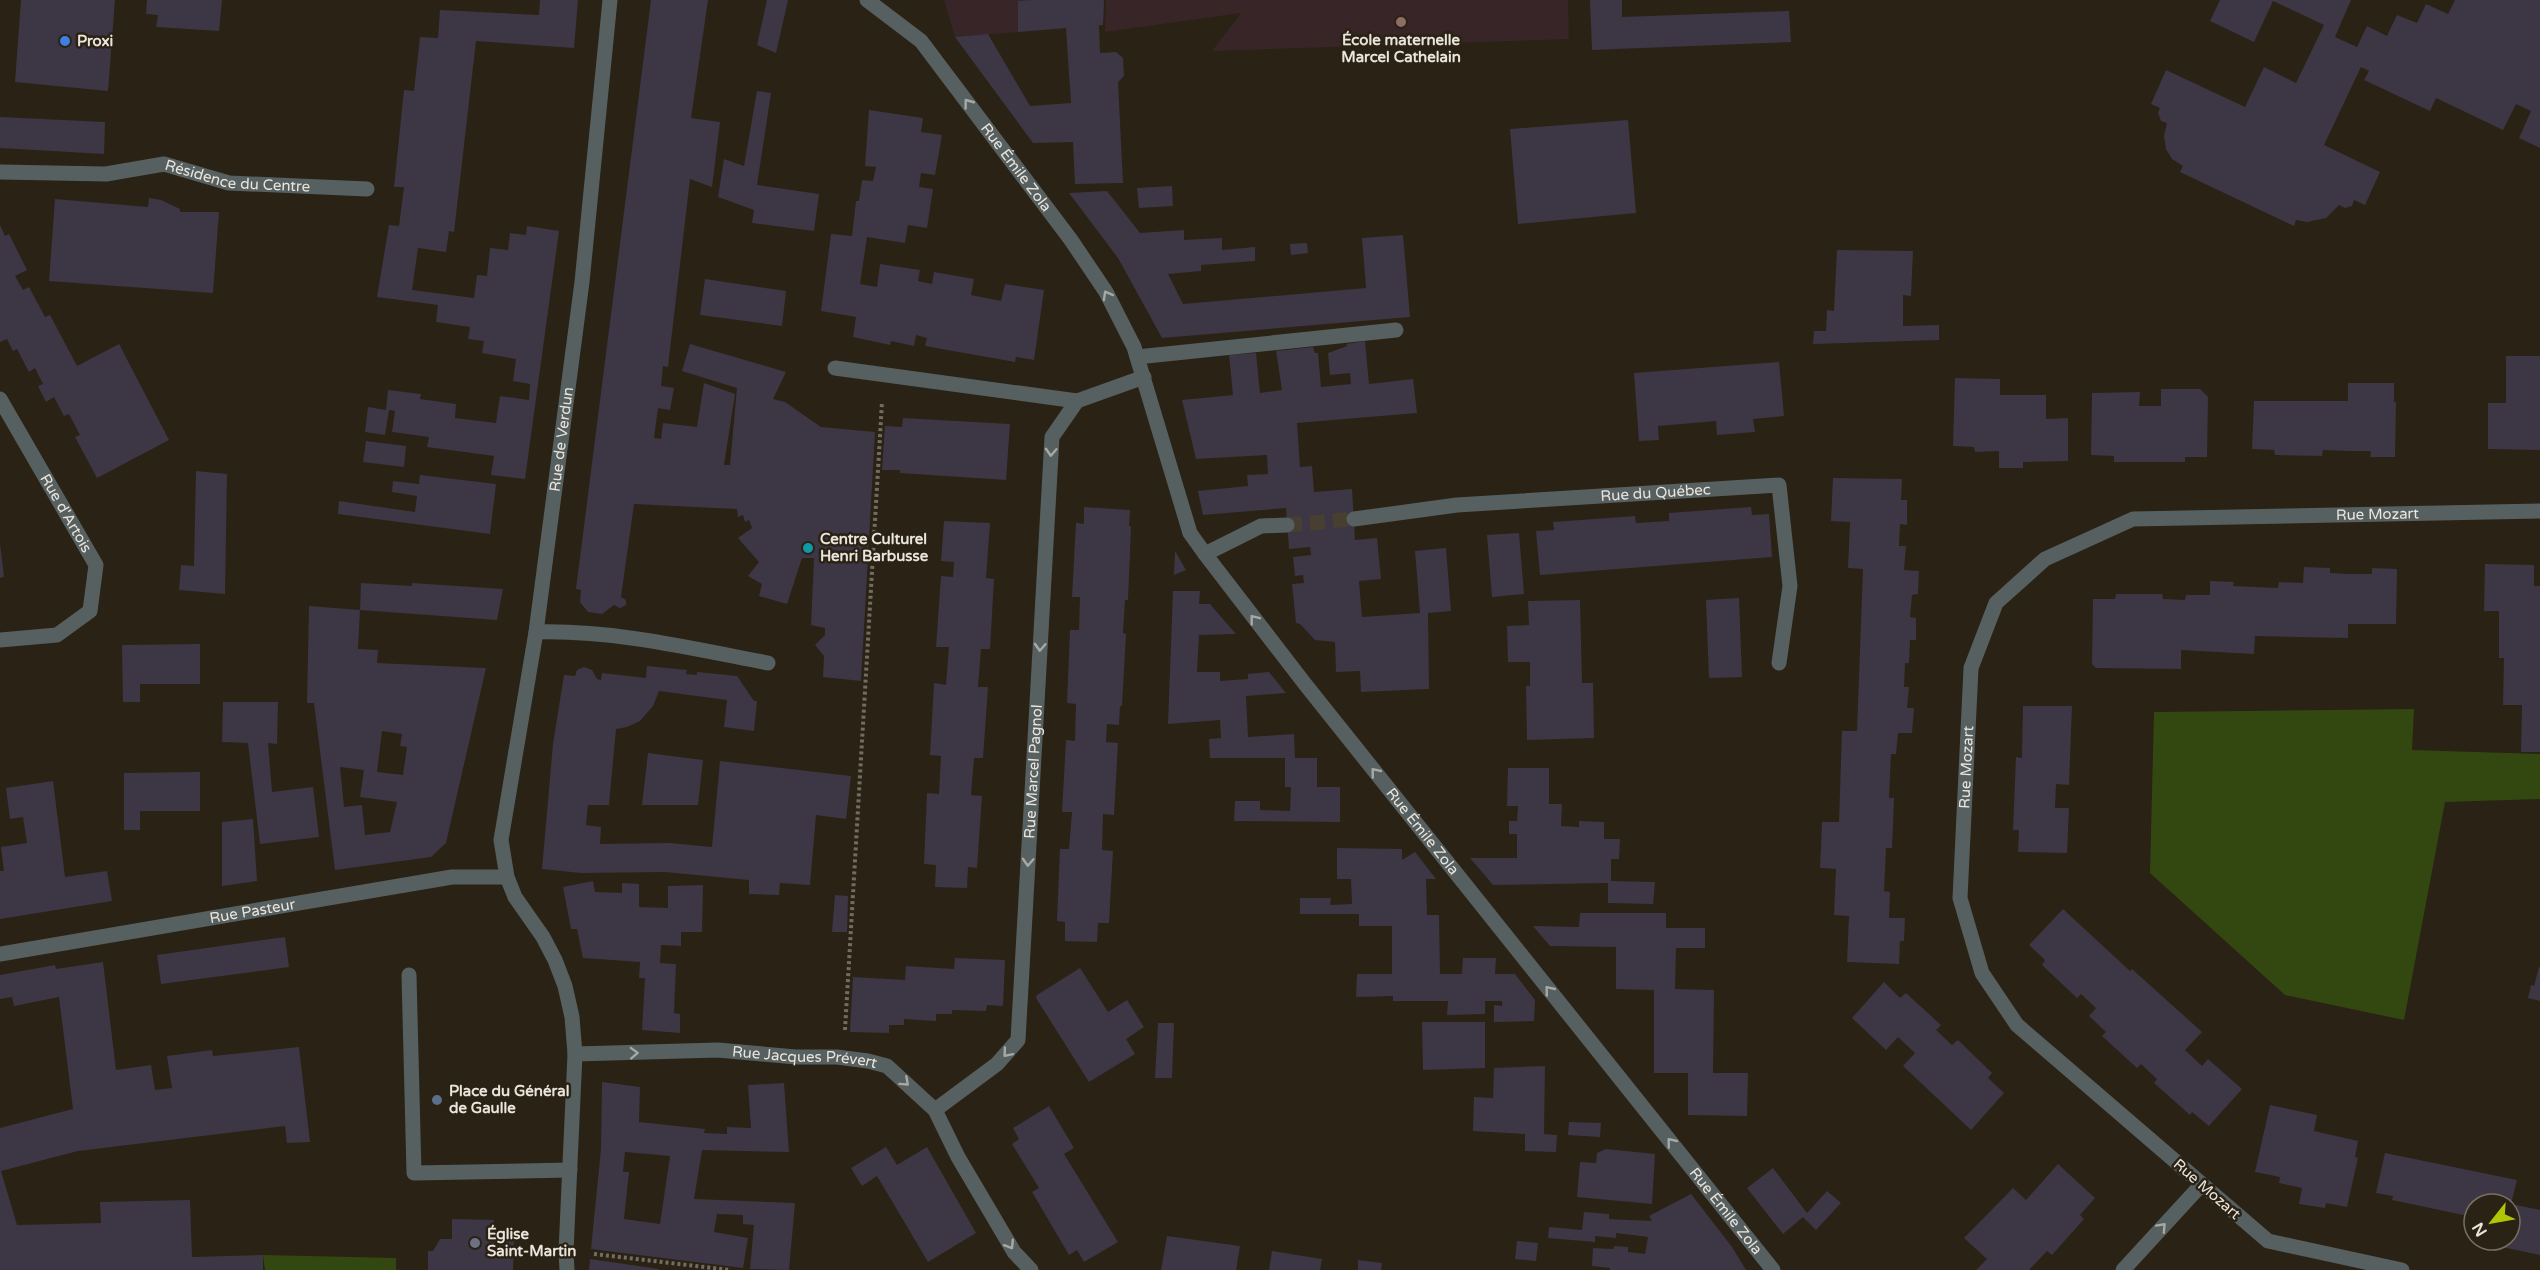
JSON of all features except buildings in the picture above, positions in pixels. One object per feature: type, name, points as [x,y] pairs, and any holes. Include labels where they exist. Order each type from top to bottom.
[{"type":"street","name":"Rue de Verdun","points":[[567,1270],[575,1054],[572,1017],[565,986],[547,945],[515,897],[507,877],[501,840],[536,632],[582,282],[610,0]]},
{"type":"street","name":"Rue Émile Zola","points":[[867,0],[921,41],[1106,291],[1137,357],[1190,533],[1204,554],[1312,693],[1773,1270]]},
{"type":"street","name":"Résidence du Centre","points":[[0,172],[106,174],[164,164],[229,183],[367,189]]},
{"type":"street","points":[[1137,357],[1396,330]]},
{"type":"street","points":[[836,368],[1077,402],[1144,377]]},
{"type":"street","name":"Rue d'Artois","points":[[0,399],[96,566],[90,611],[57,635],[0,640]]},
{"type":"street","name":"Rue Marcel Pagnol","points":[[935,1110],[997,1064],[1018,1040],[1052,437],[1077,402]]},
{"type":"street","name":"Rue du Québec","points":[[1354,519],[1457,505],[1779,485],[1790,586],[1779,663]]},
{"type":"street","name":"Rue Mozart","points":[[2402,1270],[2268,1241],[2017,1025],[1982,973],[1960,898],[1971,668],[1996,603],[2045,559],[2133,519],[2540,511]]},
{"type":"street","points":[[1204,554],[1260,526],[1287,525]]},
{"type":"street","points":[[536,632],[578,631],[640,637],[768,663]]},
{"type":"street","name":"Rue Pasteur","points":[[0,954],[452,877],[507,877]]},
{"type":"street","points":[[409,975],[414,1173],[570,1170]]},
{"type":"street","name":"Rue Jacques Prévert","points":[[575,1054],[718,1050],[796,1057],[843,1058],[887,1066],[935,1110],[958,1156],[1014,1252],[1031,1270]]},
{"type":"street","points":[[2122,1270],[2202,1184]]},
{"type":"path","points":[[843,1058],[879,484],[883,375]]},
{"type":"path","points":[[566,1251],[730,1270]]},
{"type":"shaded area","points":[[944,0],[1104,0],[1103,25],[955,37]]},
{"type":"shaded area","name":"École maternelle Marcel Cathelain","points":[[1106,0],[1568,0],[1569,39],[1212,51],[1241,13],[1105,32]]},
{"type":"green space","points":[[2414,709],[2412,750],[2540,754],[2540,799],[2445,802],[2404,1020],[2285,995],[2150,873],[2154,712]]},
{"type":"green space","points":[[263,1255],[396,1258],[396,1270],[265,1270]]},
{"type":"tunnel","points":[[1287,525],[1354,519]]},
{"type":"place","name":"École maternelle Marcel Cathelain","points":[[1401,22]]},
{"type":"place","name":"Proxi","points":[[65,41]]},
{"type":"place","name":"Centre Culturel Henri Barbusse","points":[[808,548]]},
{"type":"place","name":"Place du Général de Gaulle","points":[[437,1100]]},
{"type":"place","name":"Église Saint-Martin","points":[[475,1243]]}]
